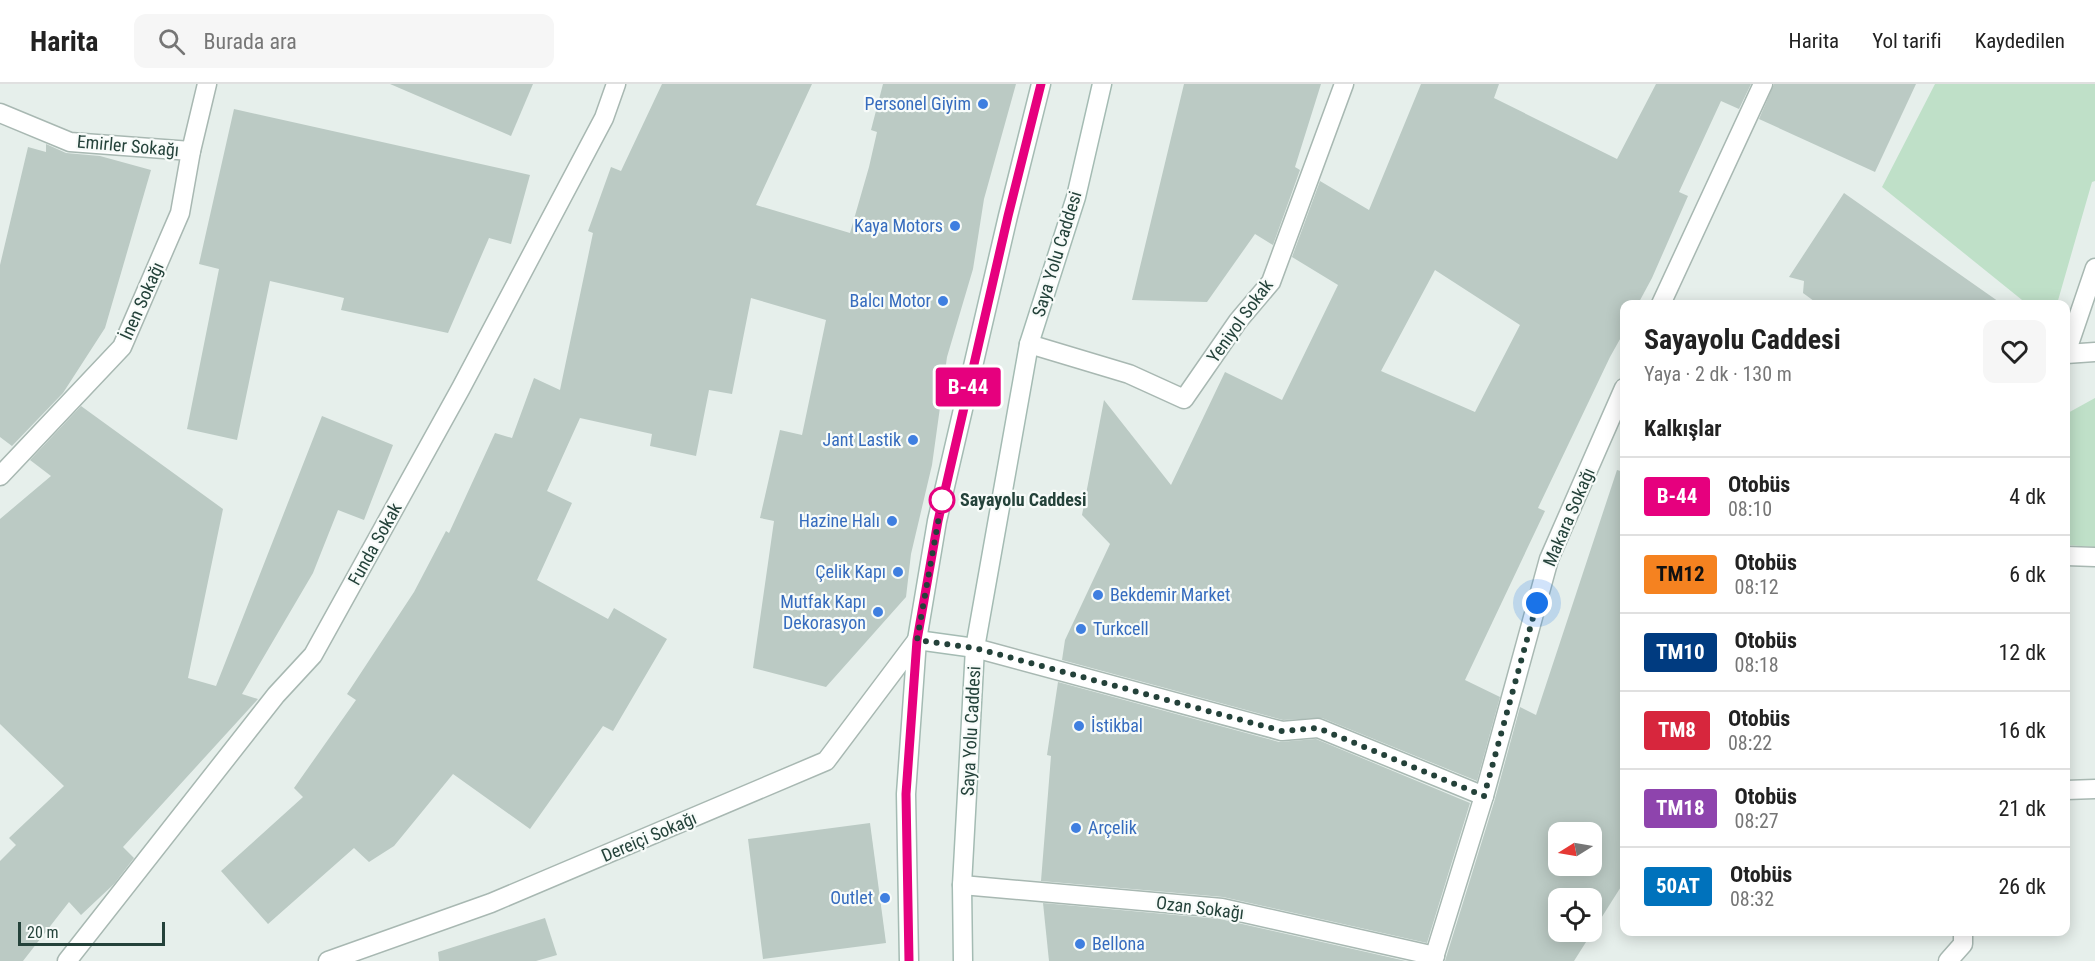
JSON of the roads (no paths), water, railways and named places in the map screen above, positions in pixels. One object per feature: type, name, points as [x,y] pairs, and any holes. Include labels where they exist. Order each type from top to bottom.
[{"type":"street","name":"İnen Sokağı","points":[[0,476],[122,347],[180,213],[191,151],[207,84]]},
{"type":"street","name":"Funda Sokak","points":[[67,961],[276,695],[313,655],[462,388],[604,118],[616,84]]},
{"type":"street","points":[[909,961],[906,794],[917,640],[938,521],[1005,227],[1041,84]]},
{"type":"street","name":"Saya Yolu Caddesi","points":[[963,961],[962,885],[975,648],[1029,344],[1076,197],[1102,84]]},
{"type":"street","name":"Yeniyol Sokak","points":[[1029,344],[1128,374],[1184,399],[1238,321],[1271,282],[1344,84]]},
{"type":"street","points":[[1663,300],[1763,84]]},
{"type":"street","name":"Emirler Sokağı","points":[[0,113],[70,142],[191,151]]},
{"type":"street","points":[[2070,342],[2095,268]]},
{"type":"street","points":[[2070,354],[2095,351]]},
{"type":"street","name":"Makara Sokağı","points":[[1434,959],[1484,796],[1549,559],[1620,397]]},
{"type":"street","points":[[2070,556],[2095,557]]},
{"type":"street","points":[[917,640],[975,648],[1282,731],[1318,728],[1484,796]]},
{"type":"street","name":"Dereiçi Sokağı","points":[[328,961],[491,903],[826,761],[917,640]]},
{"type":"street","points":[[2070,790],[2095,789]]},
{"type":"street","name":"Ozan Sokağı","points":[[962,885],[1222,908],[1434,959]]},
{"type":"street","points":[[1948,961],[1963,944],[1963,936]]},
{"type":"place","name":"Personel Giyim","points":[[983,104]]},
{"type":"place","name":"Kaya Motors","points":[[955,226]]},
{"type":"place","name":"Balcı Motor","points":[[943,301]]},
{"type":"place","name":"Jant Lastik","points":[[913,440]]},
{"type":"place","name":"Sayayolu Caddesi","points":[[942,500]]},
{"type":"place","name":"Hazine Halı","points":[[892,521]]},
{"type":"place","name":"Çelik Kapı","points":[[898,572]]},
{"type":"place","name":"Bekdemir Market","points":[[1098,595]]},
{"type":"place","name":"Mutfak Kapı Dekorasyon","points":[[878,612]]},
{"type":"place","name":"Turkcell","points":[[1081,629]]},
{"type":"place","name":"İstikbal","points":[[1079,726]]},
{"type":"place","name":"Arçelik","points":[[1076,828]]},
{"type":"place","name":"Outlet","points":[[885,898]]},
{"type":"place","name":"Bellona","points":[[1080,944]]}]
